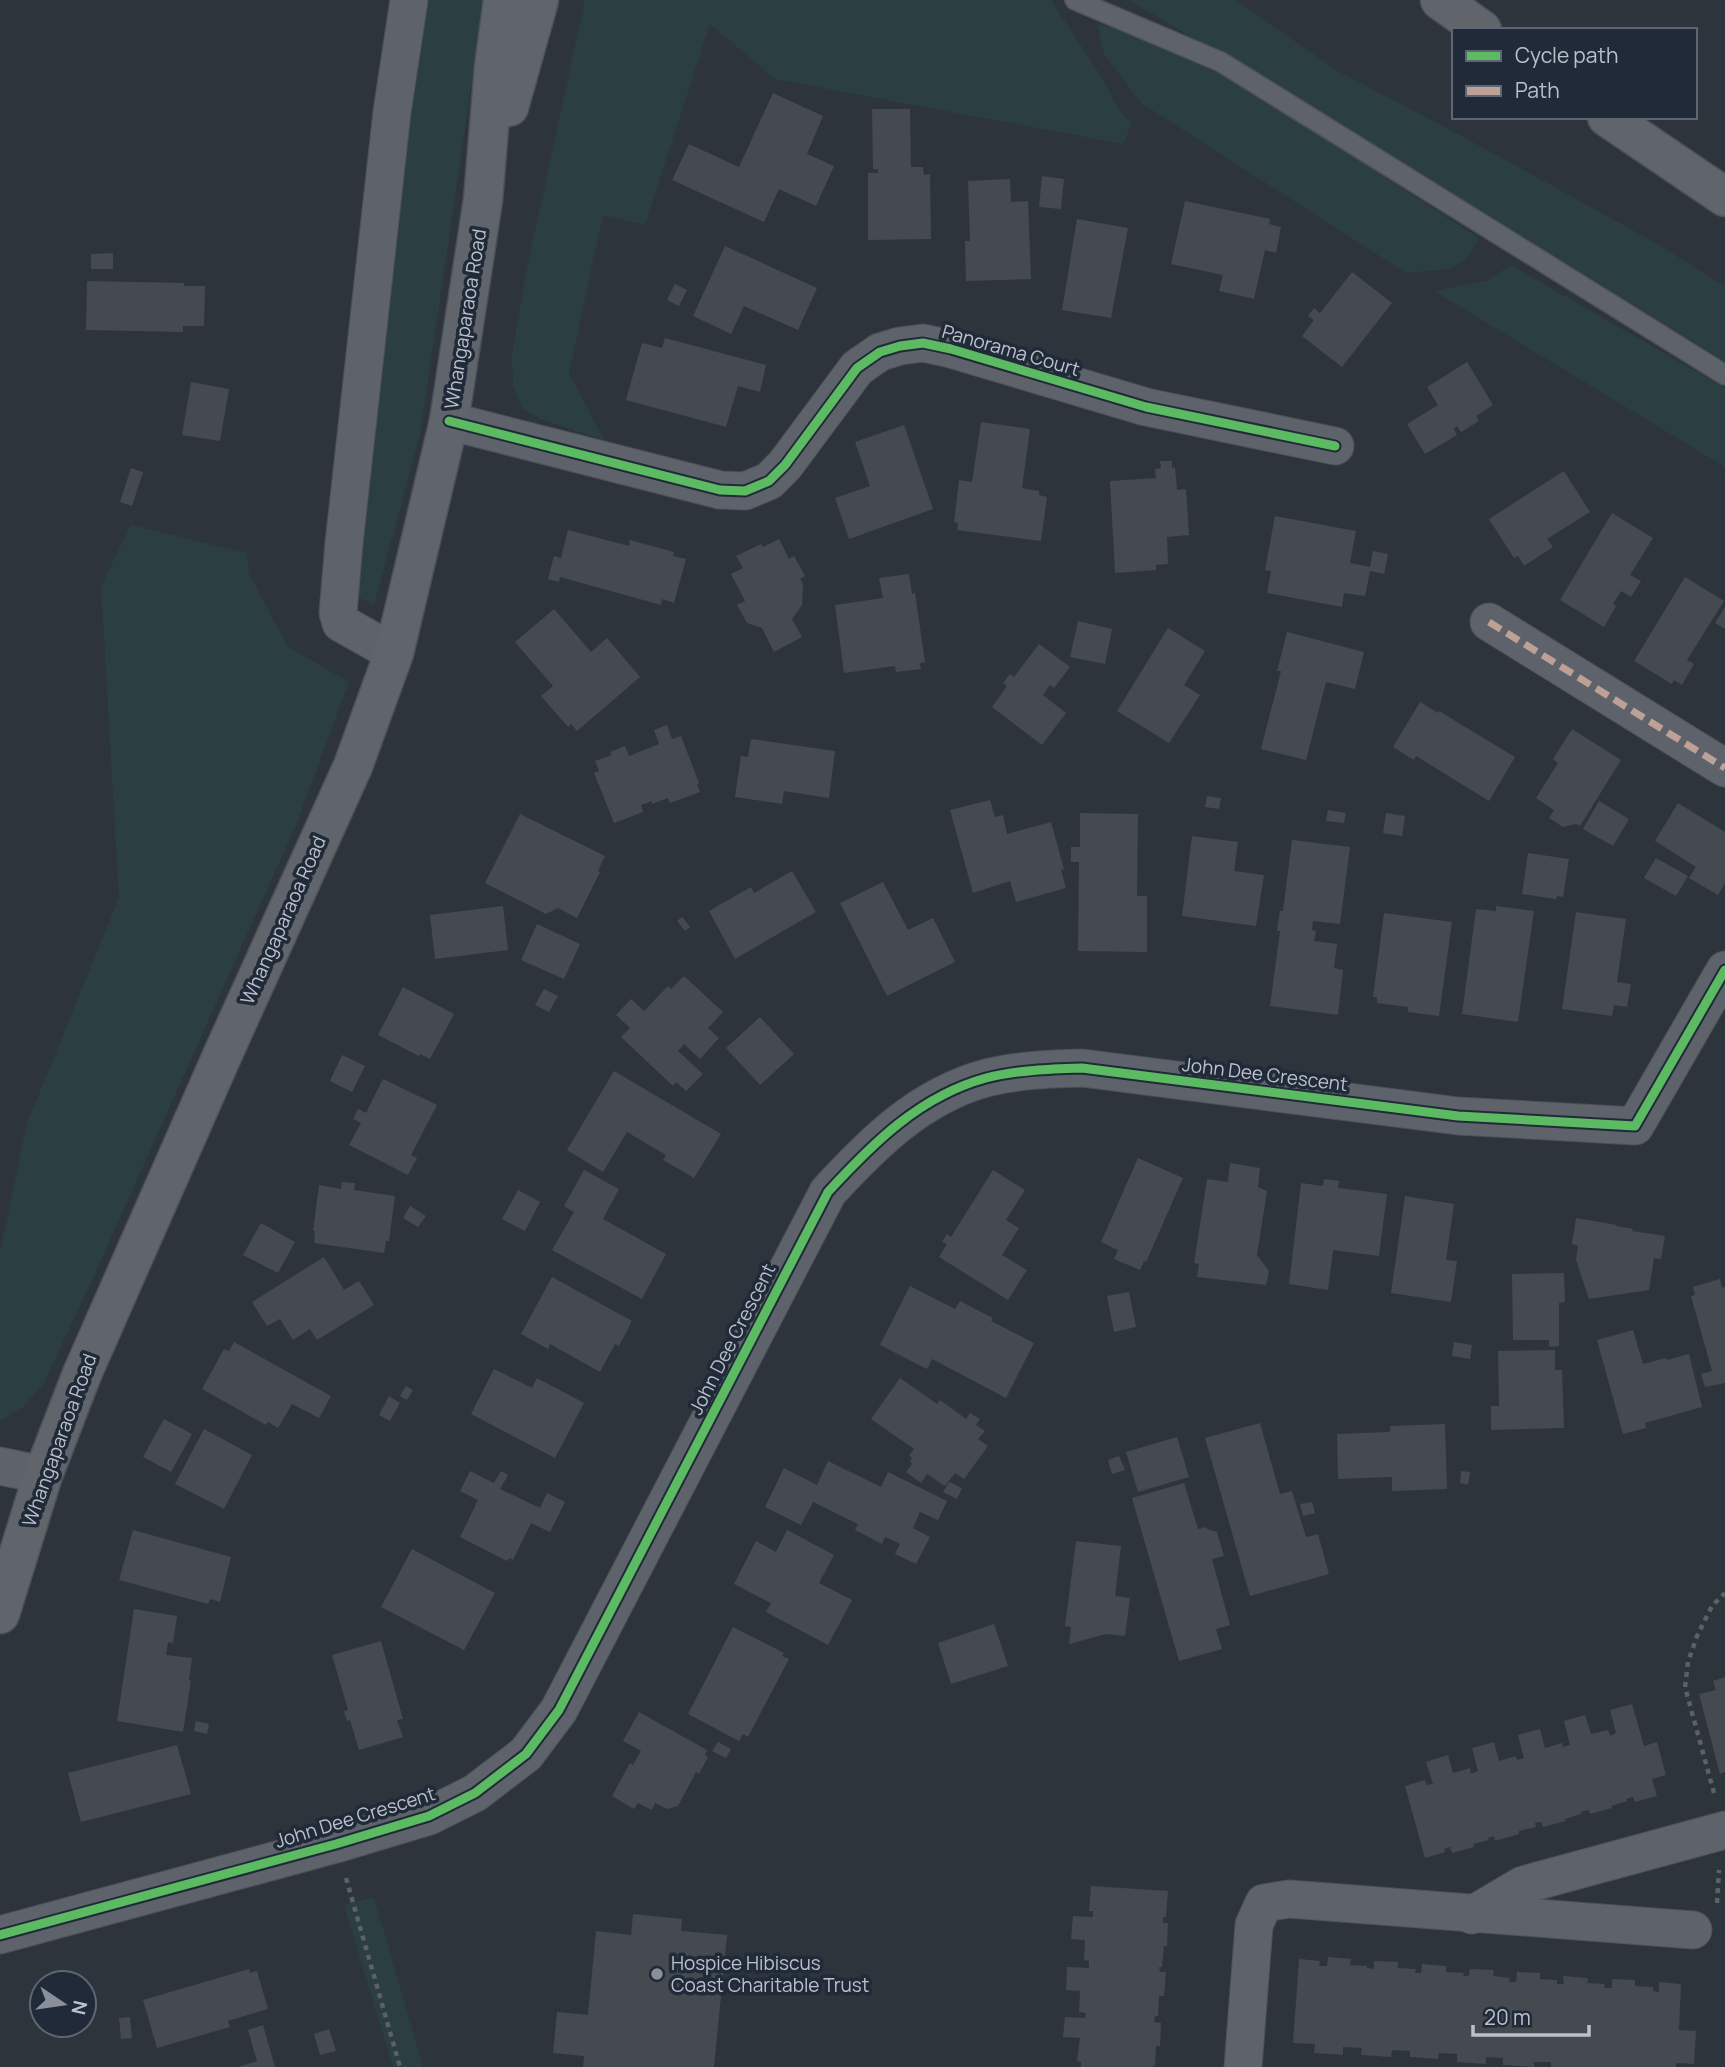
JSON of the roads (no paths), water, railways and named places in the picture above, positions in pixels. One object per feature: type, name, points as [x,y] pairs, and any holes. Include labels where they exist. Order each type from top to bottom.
[{"type":"main road","name":"Whangaparaoa Road","points":[[0,1614],[43,1475],[82,1374],[353,766],[394,653],[449,421],[483,200],[494,67],[503,0]]},
{"type":"main road","name":"Whangaparaoa Road","points":[[483,200],[539,0]]},
{"type":"main road","points":[[1440,0],[1479,28]]},
{"type":"main road","points":[[1610,119],[1725,197]]},
{"type":"street","points":[[394,653],[341,623],[338,613],[388,152],[409,0]]},
{"type":"street","name":"Panorama Court","points":[[449,421],[720,490],[745,491],[769,481],[785,465],[857,368],[880,352],[923,343],[1146,407],[1335,446]]},
{"type":"street","points":[[1489,622],[1725,768]]},
{"type":"street","name":"John Dee Crescent","points":[[0,1935],[336,1844],[429,1816],[475,1793],[526,1754],[559,1710],[828,1192],[864,1153],[898,1122],[939,1096],[986,1078],[1032,1070],[1082,1068],[1458,1116],[1635,1126],[1725,970]]},
{"type":"street","points":[[0,1466],[43,1475]]},
{"type":"street","points":[[1472,1914],[1523,1885],[1724,1830]]},
{"type":"street","points":[[1243,2067],[1254,1925],[1264,1903],[1289,1899],[1693,1930]]},
{"type":"lane","points":[[1075,0],[1221,62],[1725,375]]},
{"type":"place","name":"Hospice Hibiscus Coast Charitable Trust","points":[[657,1974]]}]
